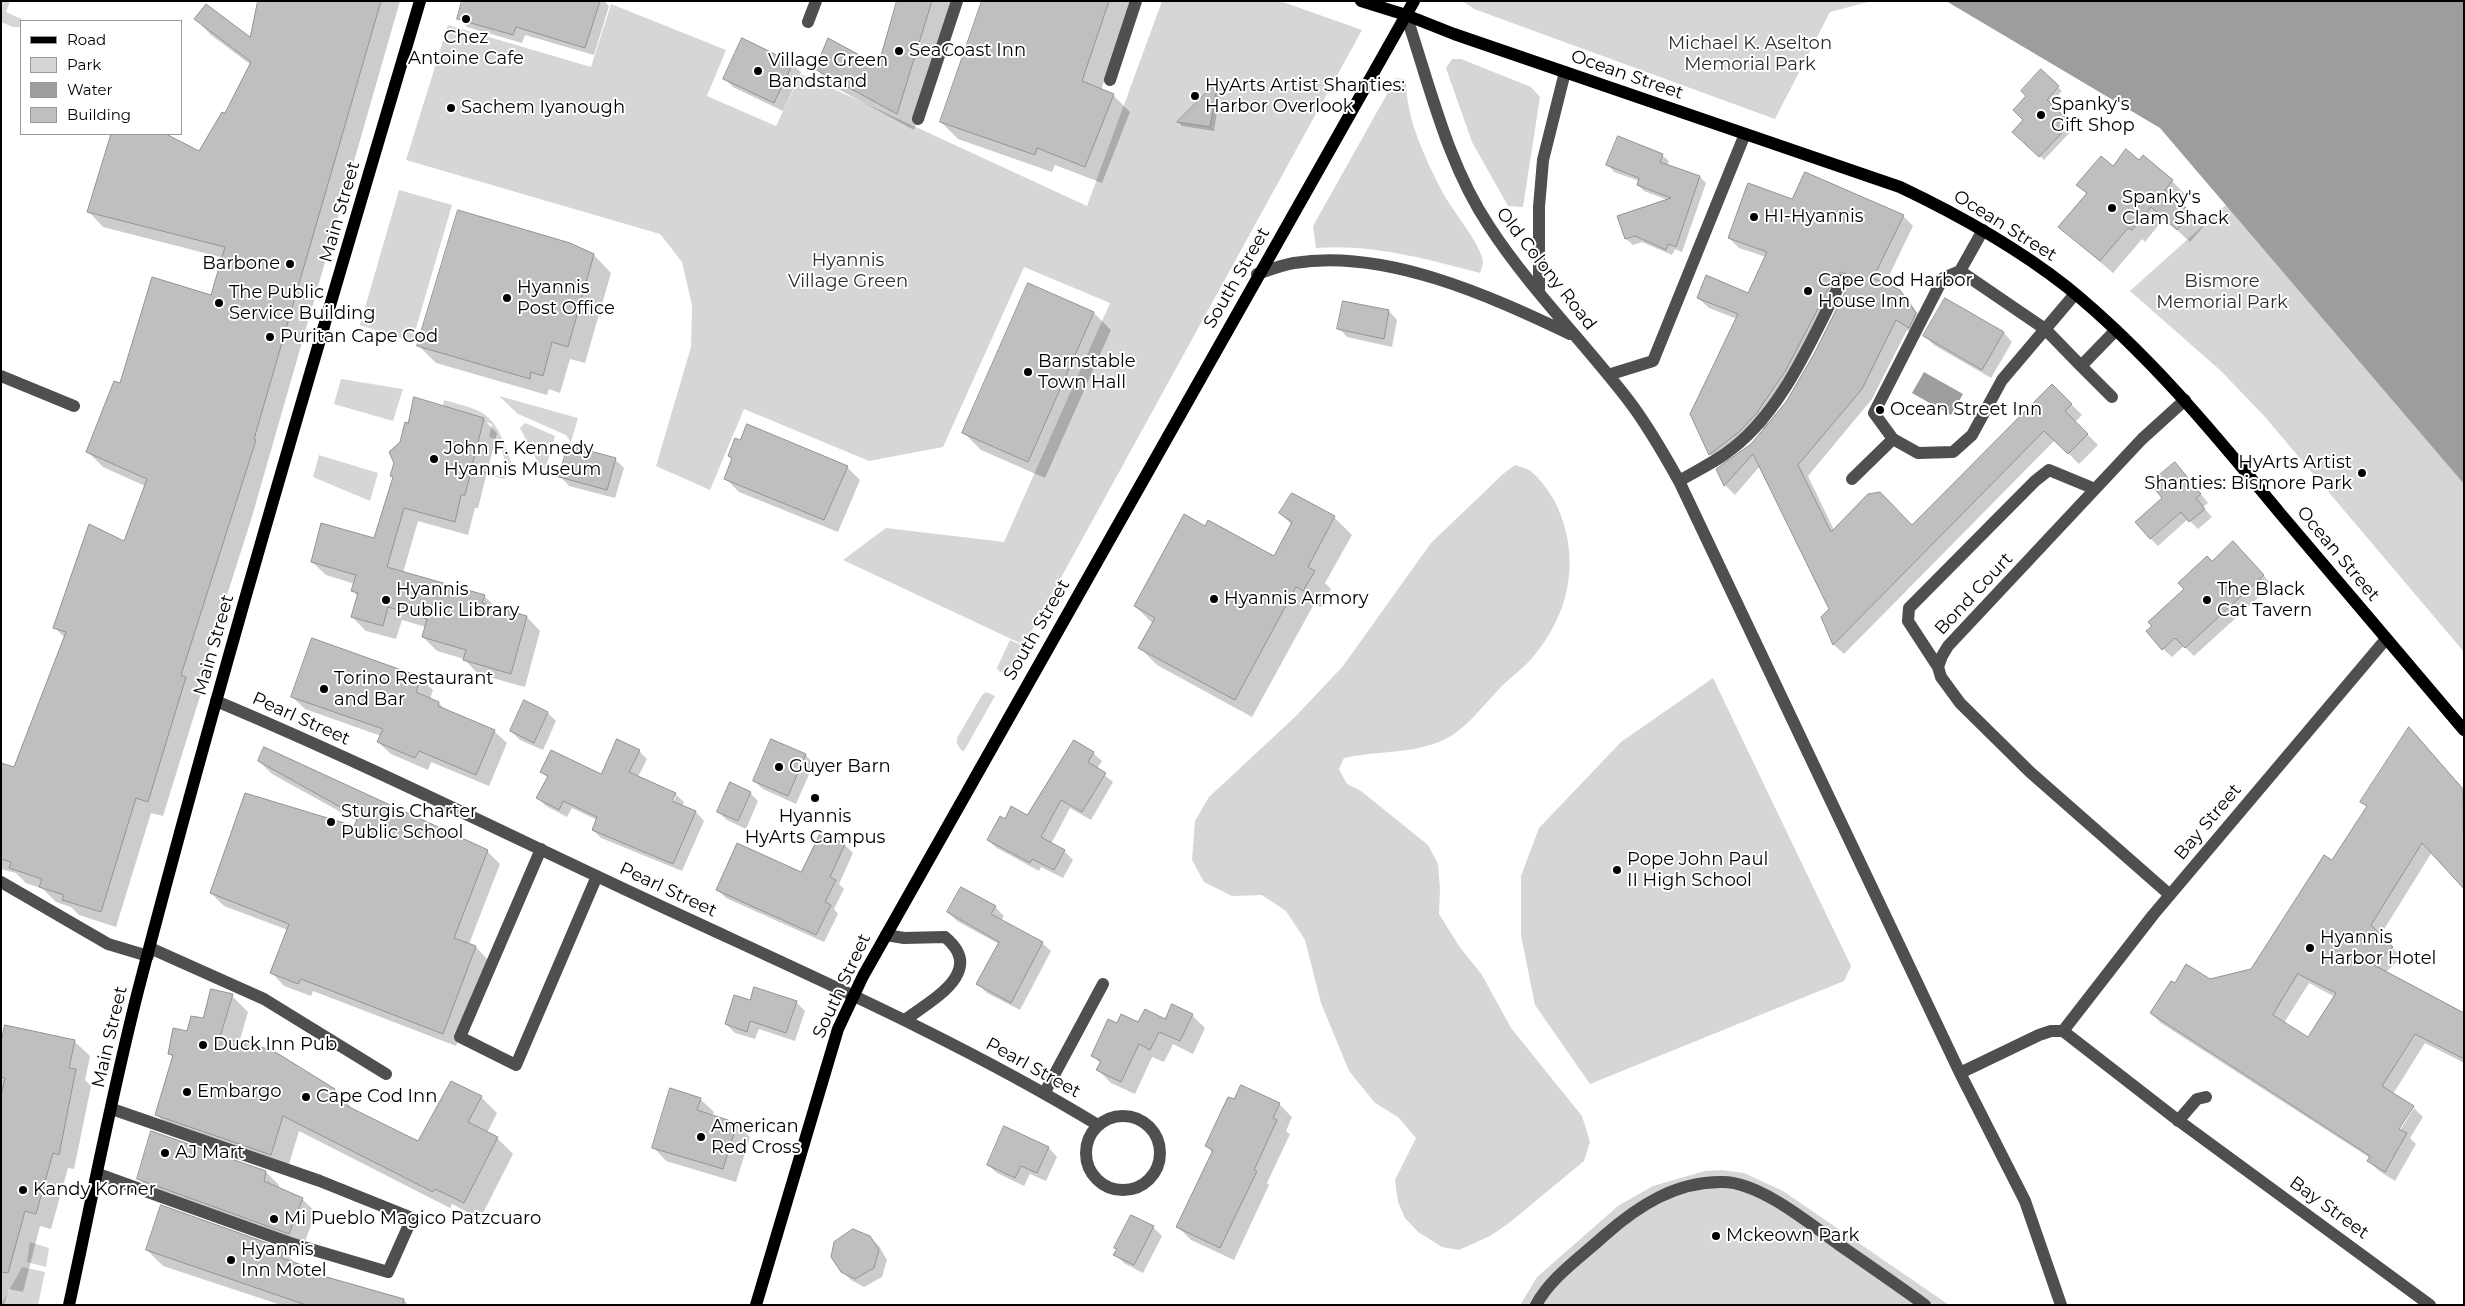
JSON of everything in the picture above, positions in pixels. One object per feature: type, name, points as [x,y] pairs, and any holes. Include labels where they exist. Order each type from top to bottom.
[{"type":"main road","name":"Main Street","points":[[69,1305],[149,952],[216,700],[420,1]]},
{"type":"main road","name":"Ocean Street","points":[[1361,1],[1900,187],[1983,230],[2075,294],[2116,330],[2185,400],[2464,730]]},
{"type":"main road","name":"Old Colony Road","points":[[1406,15],[1407,1]]},
{"type":"main road","name":"South Street","points":[[756,1305],[818,1090],[838,1029],[852,996],[1258,274],[1414,1]]},
{"type":"street","points":[[808,22],[816,1]]},
{"type":"street","points":[[918,119],[957,1]]},
{"type":"street","points":[[1110,80],[1136,1]]},
{"type":"street","name":"Old Colony Road","points":[[1406,15],[1457,165],[1489,226],[1539,293],[1608,375],[1654,437],[1679,481],[1960,1074],[2025,1201],[2061,1305]]},
{"type":"street","points":[[1539,293],[1539,215],[1542,160],[1566,72]]},
{"type":"street","points":[[1608,375],[1653,361],[1745,134]]},
{"type":"street","points":[[1983,230],[1960,271],[1943,278],[1874,413],[1893,439],[1918,453],[1953,452],[1972,435],[2002,380],[2075,294]]},
{"type":"street","points":[[1258,274],[1294,263],[1329,261],[1388,267],[1417,273],[1478,292],[1574,335]]},
{"type":"street","points":[[1960,271],[2045,329],[2112,397]]},
{"type":"street","points":[[1679,481],[1726,453],[1754,428],[1789,382],[1842,280]]},
{"type":"street","points":[[2082,366],[2116,330]]},
{"type":"street","points":[[1,376],[74,406]]},
{"type":"street","name":"Bond Court","points":[[1938,668],[1948,646],[2142,439],[2185,400]]},
{"type":"street","points":[[1852,480],[1893,439]]},
{"type":"street","points":[[2096,489],[2049,470],[2034,480],[1909,608],[1908,622],[1960,703],[1996,740],[2170,894]]},
{"type":"street","name":"Bay Street","points":[[2386,639],[2170,894],[2063,1031],[2178,1121],[2430,1305]]},
{"type":"street","name":"Pearl Street","points":[[216,700],[541,849],[905,1020],[1045,1092],[1098,1125]]},
{"type":"street","points":[[541,849],[460,1037],[516,1066],[597,876]]},
{"type":"street","points":[[1,882],[108,944],[149,952],[264,999],[386,1074]]},
{"type":"street","points":[[886,935],[904,938],[946,937],[956,946],[961,963],[954,982],[938,997],[905,1020]]},
{"type":"street","points":[[1045,1092],[1103,984]]},
{"type":"street","points":[[1960,1074],[2040,1035],[2051,1031],[2063,1031]]},
{"type":"street","points":[[2178,1121],[2198,1099],[2206,1097]]},
{"type":"street","points":[[98,1174],[290,1243],[388,1272],[412,1218],[320,1181],[112,1109]]},
{"type":"street","points":[[1122,1115],[1135,1117],[1146,1123],[1154,1132],[1160,1144],[1160,1157],[1157,1169],[1139,1187],[1116,1190],[1104,1186],[1088,1168],[1086,1157],[1090,1134],[1098,1125],[1109,1118],[1122,1115]]},
{"type":"street","points":[[1536,1305],[1548,1286],[1642,1205],[1659,1196],[1681,1189],[1723,1182],[1739,1184],[1780,1203],[1925,1305]]},
{"type":"green space","points":[[1,1],[10,1],[6,12],[24,20],[20,20],[20,27],[13,27],[1,22]]},
{"type":"green space","name":"Hyannis Village Green","points":[[1162,1],[1280,1],[1362,30],[1024,645],[843,560],[886,528],[1004,542],[1110,303],[1024,267],[943,447],[869,461],[744,409],[710,490],[656,466],[691,347],[692,305],[682,262],[660,234],[406,160],[448,25],[591,67],[611,4],[726,50],[707,96],[776,126],[801,74],[1087,206]]},
{"type":"green space","name":"Michael K. Aselton Memorial Park","points":[[1462,1],[1872,1],[1830,12],[1775,119],[1474,9]]},
{"type":"green space","points":[[1452,59],[1461,59],[1531,87],[1540,97],[1523,207],[1508,206],[1472,142],[1446,68]]},
{"type":"green space","points":[[1396,78],[1406,80],[1409,110],[1413,125],[1430,168],[1444,195],[1478,247],[1483,262],[1480,273],[1379,250],[1337,247],[1316,248],[1313,226]]},
{"type":"green space","points":[[399,190],[452,205],[412,342],[360,325]]},
{"type":"green space","name":"Bismore Memorial Park","points":[[2227,204],[2464,481],[2464,652],[2265,417],[2221,371],[2130,291]]},
{"type":"green space","points":[[341,379],[403,389],[393,421],[334,404]]},
{"type":"green space","points":[[499,396],[578,418],[570,445],[566,435],[518,414]]},
{"type":"green space","points":[[444,400],[467,406],[490,419],[501,435],[512,464],[511,475],[503,479],[476,471],[477,469],[499,476],[504,458],[499,440],[489,437],[492,424],[483,421],[484,418],[443,406]]},
{"type":"green space","points":[[525,423],[555,436],[545,470],[536,459],[520,428]]},
{"type":"green space","points":[[319,455],[378,473],[370,501],[313,477]]},
{"type":"green space","points":[[1515,465],[1531,472],[1545,486],[1558,508],[1566,532],[1569,552],[1567,589],[1555,624],[1545,641],[1529,661],[1502,686],[1478,713],[1451,736],[1439,742],[1412,749],[1344,758],[1339,769],[1347,784],[1361,791],[1428,845],[1438,864],[1439,914],[1459,946],[1482,975],[1511,1028],[1582,1116],[1590,1142],[1584,1161],[1509,1223],[1490,1236],[1459,1250],[1442,1247],[1418,1232],[1405,1218],[1398,1202],[1395,1180],[1416,1138],[1398,1117],[1375,1103],[1349,1071],[1321,1003],[1305,940],[1286,911],[1262,895],[1232,896],[1204,882],[1192,860],[1195,821],[1209,797],[1295,717],[1343,666],[1431,543],[1503,474]]},
{"type":"green space","points":[[1010,640],[1023,646],[1008,672],[1000,672],[997,668]]},
{"type":"green space","points":[[1713,678],[1851,966],[1844,981],[1590,1084],[1535,1005],[1521,935],[1521,876],[1539,828],[1621,742]]},
{"type":"green space","points":[[986,692],[995,696],[964,751],[962,751],[957,744],[957,738],[982,695]]},
{"type":"green space","name":"Mckeown Park","points":[[1722,1170],[1744,1173],[1783,1191],[1949,1305],[1520,1305],[1537,1277],[1618,1206],[1653,1186],[1705,1171]]},
{"type":"green space","points":[[30,1242],[49,1248],[46,1267],[27,1262]]},
{"type":"green space","points":[[22,1267],[45,1272],[38,1305],[1,1305]]},
{"type":"water","points":[[1946,1],[2464,1],[2464,484],[2160,128]]},
{"type":"water","points":[[1924,372],[1963,394],[1951,415],[1912,393]]},
{"type":"building","points":[[258,1],[381,1],[254,439],[256,440],[181,675],[186,677],[148,802],[136,798],[101,912],[62,900],[64,895],[39,887],[42,879],[9,868],[11,862],[1,859],[1,763],[14,767],[66,632],[53,628],[89,524],[124,541],[147,479],[86,452],[114,381],[120,383],[152,277],[211,295],[225,247],[87,212],[111,135],[168,135],[199,151],[222,112],[225,113],[251,62],[194,19],[206,4],[250,37]]},
{"type":"building","points":[[462,1],[600,1],[585,48],[516,27],[513,35],[457,19]]},
{"type":"building","name":"SeaCoast Inn","points":[[897,1],[932,1],[897,114],[815,69],[828,38],[878,65]]},
{"type":"building","points":[[982,1],[1109,1],[1082,81],[1114,94],[1085,167],[1037,148],[1035,155],[940,122]]},
{"type":"building","name":"Village Green Bandstand","points":[[742,38],[793,63],[774,103],[723,79]]},
{"type":"building","name":"Spanky's Gift Shop","points":[[2041,69],[2059,86],[2047,100],[2071,123],[2039,157],[2012,132],[2023,120],[2013,110],[2026,96],[2021,91]]},
{"type":"building","points":[[1218,81],[1210,127],[1177,122]]},
{"type":"building","points":[[1618,136],[1663,154],[1660,162],[1700,176],[1676,247],[1668,244],[1666,250],[1635,236],[1625,239],[1617,216],[1671,198],[1637,185],[1639,178],[1606,165]]},
{"type":"building","name":"Spanky's Clam Shack","points":[[2126,149],[2139,160],[2143,155],[2173,180],[2165,190],[2192,213],[2177,230],[2151,207],[2132,230],[2128,228],[2100,261],[2058,227],[2087,193],[2076,185],[2101,156],[2113,166]]},
{"type":"building","points":[[1805,172],[1904,215],[1873,278],[1900,290],[1916,313],[1909,328],[1896,320],[1862,389],[1798,465],[1831,532],[1868,494],[1880,492],[1912,525],[2052,384],[2072,404],[2065,411],[2088,434],[2068,454],[2044,431],[1833,645],[1821,617],[1829,609],[1753,454],[1724,486],[1716,469],[1751,444],[1786,402],[1814,354],[1849,284],[1848,275],[1841,272],[1835,276],[1786,370],[1756,414],[1739,432],[1709,455],[1690,414],[1738,314],[1697,298],[1706,275],[1748,293],[1767,252],[1728,238],[1748,183],[1792,199]]},
{"type":"building","name":"Hyannis Post Office","points":[[458,210],[570,243],[594,254],[568,347],[552,342],[543,376],[531,372],[530,379],[417,346]]},
{"type":"building","name":"Barnstable Town Hall","points":[[1028,283],[1094,312],[1028,462],[962,433]]},
{"type":"building","points":[[1945,298],[2004,332],[1982,370],[1923,336]]},
{"type":"building","points":[[1343,301],[1389,310],[1384,339],[1337,329]]},
{"type":"building","points":[[414,397],[484,418],[465,495],[461,495],[455,522],[404,508],[387,567],[485,595],[482,603],[527,616],[511,674],[463,660],[466,650],[422,637],[427,619],[388,607],[383,626],[351,617],[358,593],[351,591],[356,575],[311,562],[321,523],[374,538],[393,477],[390,476],[394,463],[389,452],[400,442],[405,422],[408,423]]},
{"type":"building","points":[[747,424],[848,466],[824,520],[724,479],[732,458],[728,456],[735,438],[740,440]]},
{"type":"building","points":[[568,445],[616,458],[607,490],[559,477]]},
{"type":"building","points":[[2175,462],[2201,494],[2196,498],[2205,509],[2189,522],[2181,512],[2150,539],[2135,522],[2162,498],[2150,483]]},
{"type":"building","name":"Hyannis Armory","points":[[1292,493],[1335,516],[1308,567],[1315,571],[1303,591],[1296,587],[1235,700],[1138,648],[1155,618],[1134,606],[1184,514],[1205,526],[1208,520],[1274,556],[1292,522],[1279,513]]},
{"type":"building","name":"The Black Cat Tavern","points":[[2233,541],[2264,575],[2185,648],[2175,638],[2162,650],[2146,631],[2152,626],[2148,622],[2184,589],[2178,583],[2207,556],[2212,561]]},
{"type":"building","points":[[312,638],[421,677],[416,692],[439,702],[438,706],[495,730],[476,775],[419,751],[415,758],[377,742],[383,729],[291,697]]},
{"type":"building","points":[[524,700],[548,712],[534,743],[510,731]]},
{"type":"building","name":"Hyannis Harbor Hotel","points":[[2409,727],[2463,789],[2464,889],[2422,843],[2371,925],[2393,947],[2374,965],[2464,1013],[2464,1059],[2415,1034],[2382,1086],[2414,1106],[2399,1129],[2407,1133],[2385,1172],[2367,1161],[2370,1156],[2150,1013],[2171,981],[2175,983],[2186,964],[2210,979],[2251,969],[2324,855],[2332,860],[2367,806],[2360,802]],"holes":[[[2298,974],[2336,993],[2308,1037],[2273,1015]]]},
{"type":"building","points":[[617,739],[640,750],[629,772],[676,793],[672,801],[696,811],[673,864],[592,830],[597,817],[563,801],[559,810],[536,798],[548,776],[540,772],[551,750],[601,774]]},
{"type":"building","name":"Guyer Barn","points":[[771,739],[806,754],[788,796],[753,781]]},
{"type":"building","points":[[1074,740],[1094,752],[1088,762],[1106,773],[1082,812],[1061,800],[1041,837],[1065,850],[1054,870],[1032,859],[1030,863],[987,840],[1000,816],[1005,819],[1011,806],[1027,815]]},
{"type":"building","points":[[264,747],[488,850],[454,938],[476,946],[443,1034],[301,979],[298,984],[270,973],[289,924],[210,893],[245,793],[354,826],[358,817],[258,761]]},
{"type":"building","points":[[730,782],[751,792],[738,821],[717,812]]},
{"type":"building","points":[[821,832],[845,844],[830,877],[836,880],[825,902],[831,905],[816,935],[716,890],[737,843],[801,872]]},
{"type":"building","points":[[961,887],[996,906],[991,914],[1043,942],[1011,1003],[976,984],[999,942],[947,912]]},
{"type":"building","points":[[754,987],[797,1001],[786,1033],[750,1021],[747,1032],[725,1024],[734,995],[750,1000]]},
{"type":"building","name":"Cape Cod Inn","points":[[211,989],[233,994],[220,1037],[272,1050],[335,1089],[331,1098],[418,1141],[451,1081],[482,1096],[468,1122],[498,1137],[464,1203],[435,1189],[433,1192],[283,1116],[271,1155],[155,1115],[173,1055],[168,1054],[173,1028],[187,1031],[191,1016],[203,1018]]},
{"type":"building","points":[[1172,1004],[1193,1014],[1180,1041],[1159,1032],[1150,1050],[1139,1044],[1121,1082],[1096,1070],[1101,1061],[1091,1056],[1108,1019],[1117,1023],[1121,1014],[1138,1022],[1145,1009],[1165,1019]]},
{"type":"building","points":[[5,1025],[75,1040],[69,1068],[76,1069],[59,1155],[53,1153],[36,1214],[25,1211],[8,1273],[1,1272],[1,1096],[5,1078],[1,1077],[1,1042]]},
{"type":"building","points":[[1241,1085],[1280,1103],[1273,1118],[1277,1120],[1254,1170],[1257,1171],[1220,1248],[1176,1227],[1213,1150],[1205,1146],[1228,1097],[1234,1099]]},
{"type":"building","points":[[670,1088],[701,1098],[697,1110],[737,1123],[723,1169],[652,1148]]},
{"type":"building","points":[[1004,1126],[1049,1147],[1037,1173],[1021,1166],[1015,1178],[987,1165]]},
{"type":"building","points":[[151,1131],[266,1171],[264,1181],[303,1198],[289,1234],[137,1179]]},
{"type":"building","name":"Hyannis Inn Motel","points":[[161,1205],[284,1249],[281,1258],[317,1270],[316,1274],[404,1299],[403,1305],[306,1305],[146,1250]]},
{"type":"building","points":[[1131,1215],[1154,1226],[1134,1265],[1113,1255],[1117,1249],[1114,1248]]},
{"type":"building","points":[[853,1229],[870,1236],[879,1250],[874,1268],[855,1279],[841,1272],[831,1257],[834,1242]]},
{"type":"place","name":"Chez Antoine Cafe","points":[[466,19]]},
{"type":"place","name":"SeaCoast Inn","points":[[899,51]]},
{"type":"place","name":"Village Green Bandstand","points":[[758,71]]},
{"type":"place","name":"HyArts Artist Shanties: Harbor Overlook","points":[[1195,96]]},
{"type":"place","name":"Sachem Iyanough","points":[[451,108]]},
{"type":"place","name":"Spanky's Gift Shop","points":[[2041,115]]},
{"type":"place","name":"Spanky's Clam Shack","points":[[2112,208]]},
{"type":"place","name":"HI-Hyannis","points":[[1754,217]]},
{"type":"place","name":"Barbone","points":[[290,264]]},
{"type":"place","name":"Cape Cod Harbor House Inn","points":[[1808,291]]},
{"type":"place","name":"Hyannis Post Office","points":[[507,298]]},
{"type":"place","name":"The Public Service Building","points":[[219,303]]},
{"type":"place","name":"Puritan Cape Cod","points":[[270,337]]},
{"type":"place","name":"Barnstable Town Hall","points":[[1028,372]]},
{"type":"place","name":"Ocean Street Inn","points":[[1880,410]]},
{"type":"place","name":"John F. Kennedy Hyannis Museum","points":[[434,459]]},
{"type":"place","name":"HyArts Artist Shanties: Bismore Park","points":[[2362,473]]},
{"type":"place","name":"Hyannis Armory","points":[[1214,599]]},
{"type":"place","name":"Hyannis Public Library","points":[[386,600]]},
{"type":"place","name":"The Black Cat Tavern","points":[[2207,600]]},
{"type":"place","name":"Torino Restaurant and Bar","points":[[324,689]]},
{"type":"place","name":"Guyer Barn","points":[[779,767]]},
{"type":"place","name":"Hyannis HyArts Campus","points":[[815,798]]},
{"type":"place","name":"Sturgis Charter Public School","points":[[331,822]]},
{"type":"place","name":"Pope John Paul II High School","points":[[1617,870]]},
{"type":"place","name":"Hyannis Harbor Hotel","points":[[2310,948]]},
{"type":"place","name":"Duck Inn Pub","points":[[203,1045]]},
{"type":"place","name":"Embargo","points":[[187,1092]]},
{"type":"place","name":"Cape Cod Inn","points":[[306,1097]]},
{"type":"place","name":"American Red Cross","points":[[701,1137]]},
{"type":"place","name":"AJ Mart","points":[[165,1153]]},
{"type":"place","name":"Kandy Korner","points":[[23,1190]]},
{"type":"place","name":"Mi Pueblo Magico Patzcuaro","points":[[274,1219]]},
{"type":"place","name":"Mckeown Park","points":[[1716,1236]]},
{"type":"place","name":"Hyannis Inn Motel","points":[[231,1260]]}]
